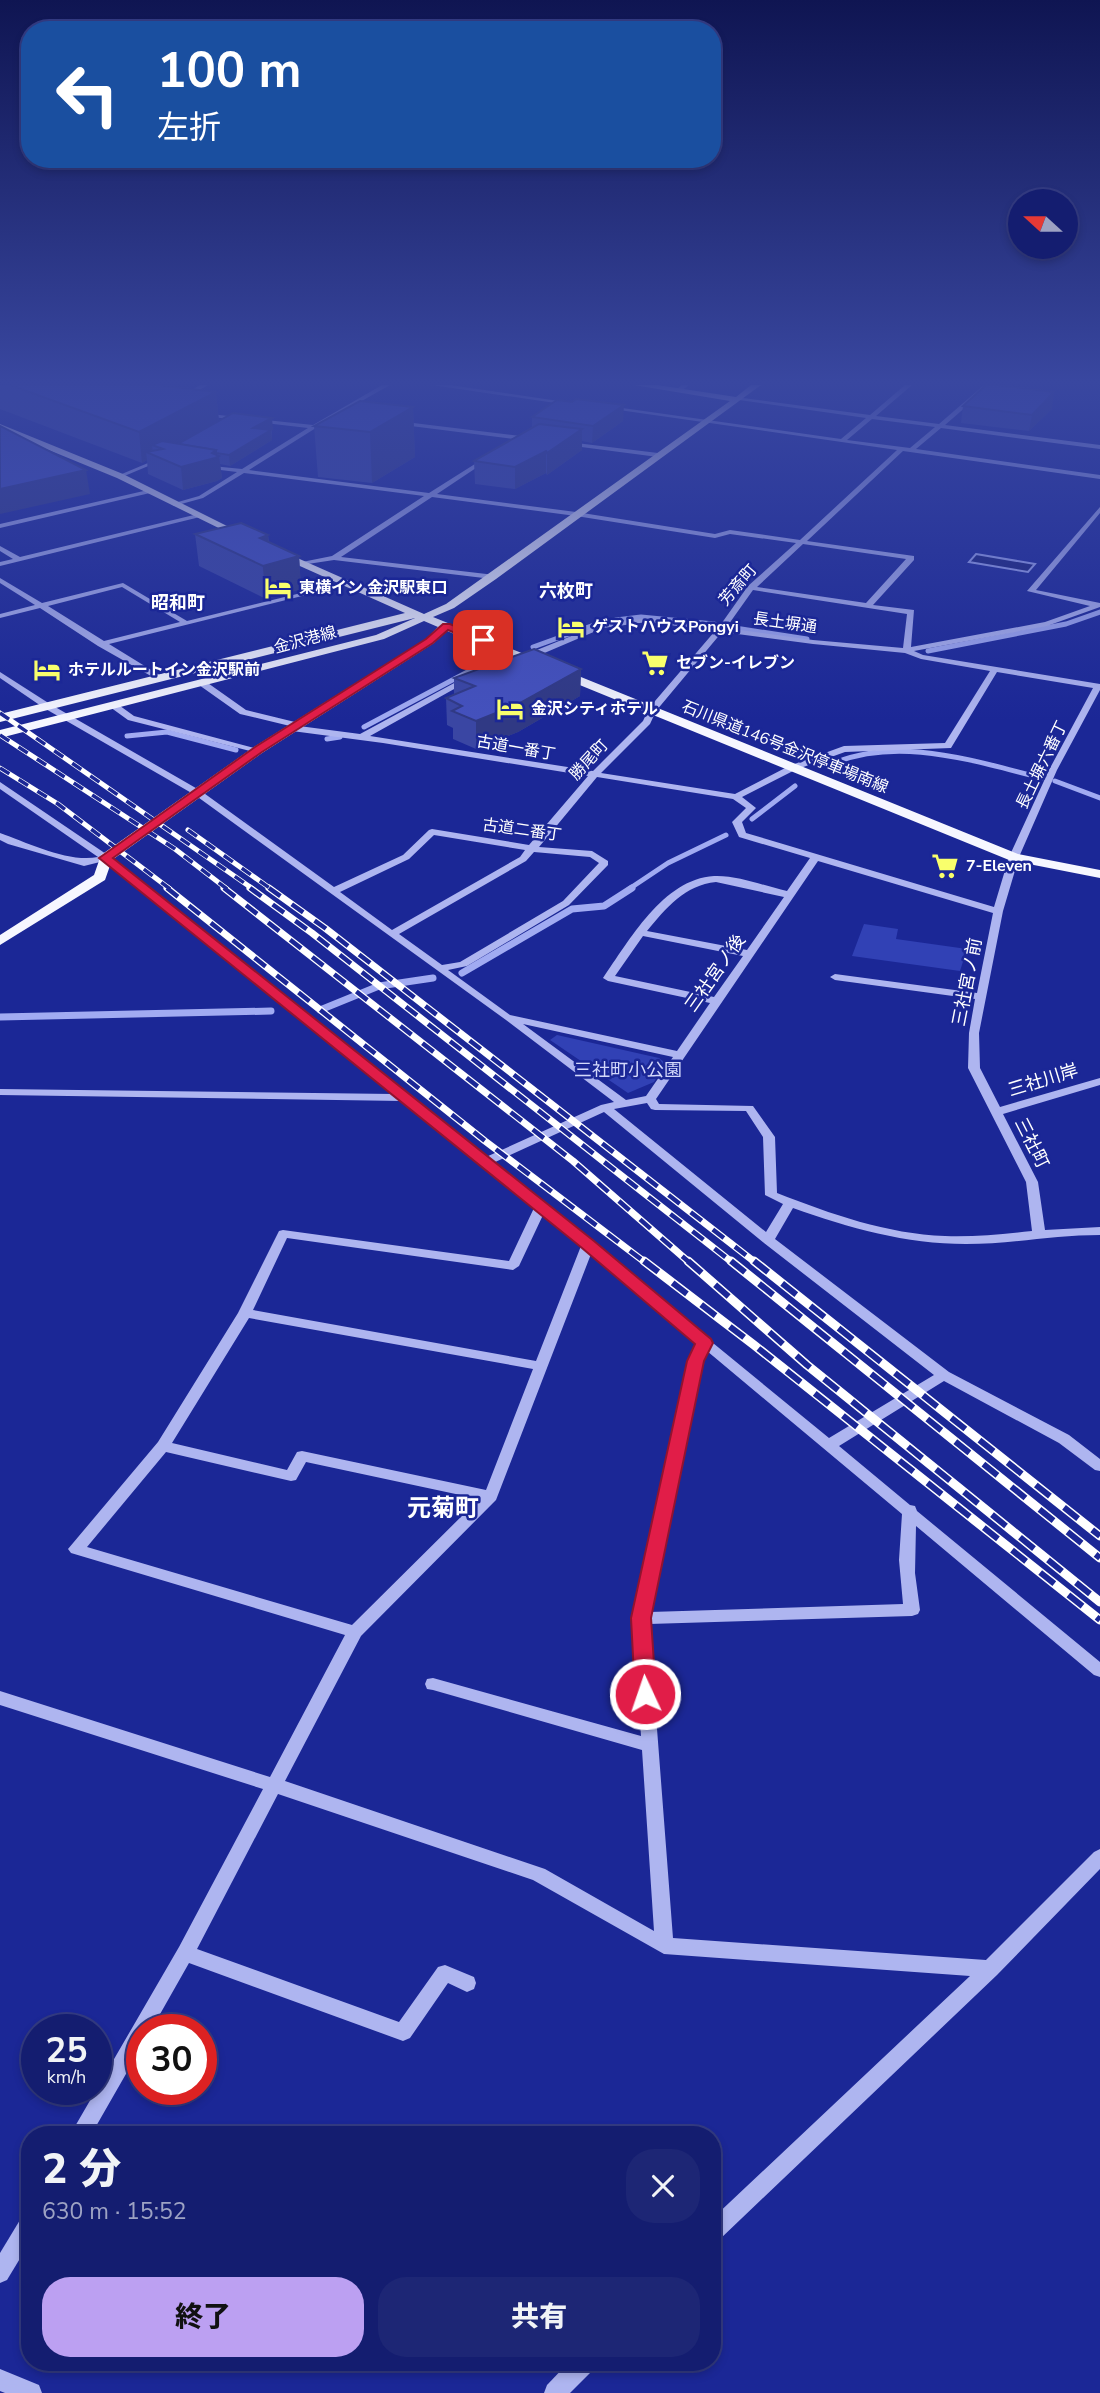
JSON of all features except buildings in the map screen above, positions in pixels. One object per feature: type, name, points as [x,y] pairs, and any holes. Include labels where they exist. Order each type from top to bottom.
[{"type":"main road","points":[[158,497],[255,542]]},
{"type":"main road","name":"金沢港線","points":[[0,718],[421,616],[450,606],[600,497]]},
{"type":"main road","name":"石川県道146号金沢停車場南線","points":[[267,547],[421,616],[1014,857],[1100,874]]},
{"type":"main road","name":"金沢港線","points":[[0,734],[380,637],[421,616]]},
{"type":"main road","points":[[0,941],[100,877],[106,858],[258,750],[430,641],[446,626]]},
{"type":"street","points":[[0,526],[128,497]]},
{"type":"street","points":[[174,504],[201,497]]},
{"type":"street","points":[[334,558],[428,497]]},
{"type":"street","points":[[434,497],[576,514],[715,536],[730,532],[911,558],[868,606]]},
{"type":"street","name":"芳斎町","points":[[722,628],[751,588],[850,497]]},
{"type":"street","points":[[1099,605],[1031,591],[1100,509]]},
{"type":"street","points":[[0,564],[198,516]]},
{"type":"street","points":[[0,548],[19,559]]},
{"type":"street","points":[[301,563],[334,558],[492,577]]},
{"type":"street","points":[[0,580],[158,678]]},
{"type":"street","points":[[102,644],[346,584]]},
{"type":"street","points":[[0,616],[123,585],[186,623]]},
{"type":"street","points":[[751,588],[911,612],[907,650],[1046,624],[1099,605]]},
{"type":"street","name":"長土塀通","points":[[506,663],[526,658],[601,626],[647,620],[813,642],[907,650],[922,657],[1099,687]]},
{"type":"street","name":"勝尾町","points":[[391,934],[523,859],[534,849],[593,776],[647,722],[653,710],[722,628]]},
{"type":"street","points":[[995,669],[948,747],[844,749],[792,768],[736,797],[751,808],[737,822],[742,835],[998,911]]},
{"type":"street","points":[[0,674],[47,706],[198,793],[624,1104]]},
{"type":"street","points":[[362,737],[474,674]]},
{"type":"street","name":"古道一番丁","points":[[202,683],[243,712],[294,726],[736,797]]},
{"type":"street","name":"長土塀六番丁","points":[[1014,857],[1087,705],[1099,687]]},
{"type":"street","points":[[113,705],[131,718],[258,750]]},
{"type":"street","points":[[1087,705],[1100,707]]},
{"type":"street","points":[[1,786],[106,858],[588,1245],[910,1510],[1100,1671]]},
{"type":"street","name":"古道二番丁","points":[[333,891],[406,858],[432,832],[534,849],[592,854],[605,863],[566,903],[463,964],[440,969]]},
{"type":"street","points":[[0,836],[11,842],[84,863],[106,858]]},
{"type":"street","points":[[0,848],[11,842]]},
{"type":"street","name":"三社宮ノ前","points":[[996,1112],[974,1068],[974,1033],[998,911],[1014,857]]},
{"type":"street","name":"三社宮ノ後","points":[[652,1103],[679,1055],[815,858]]},
{"type":"street","points":[[716,1001],[608,978],[664,904],[698,880],[715,879],[790,895]]},
{"type":"street","points":[[641,933],[749,954]]},
{"type":"street","points":[[835,977],[981,997]]},
{"type":"street","points":[[506,1017],[679,1055]]},
{"type":"street","name":"三社川岸","points":[[996,1112],[1100,1081]]},
{"type":"street","points":[[0,1092],[402,1098]]},
{"type":"street","points":[[484,1163],[605,1107],[652,1103],[748,1108],[769,1137],[771,1195],[790,1203],[925,1239],[1021,1238],[1039,1233],[1100,1231]]},
{"type":"street","points":[[605,1107],[768,1240],[944,1375],[1063,1439],[1100,1466]]},
{"type":"street","name":"三社町","points":[[996,1112],[1032,1182],[1039,1233]]},
{"type":"street","points":[[768,1240],[790,1203]]},
{"type":"street","points":[[355,1632],[76,1549],[163,1446],[245,1313],[283,1234],[513,1266],[540,1208]]},
{"type":"street","points":[[85,2126],[186,1953],[355,1632],[491,1496],[588,1245]]},
{"type":"street","points":[[245,1313],[540,1366]]},
{"type":"street","points":[[664,1946],[641,1618],[696,1361],[704,1343]]},
{"type":"street","points":[[829,1445],[944,1375]]},
{"type":"street","points":[[163,1446],[291,1476],[302,1456],[491,1496]]},
{"type":"street","points":[[641,1618],[912,1610],[906,1538],[910,1510]]},
{"type":"street","points":[[433,1684],[648,1745]]},
{"type":"street","points":[[0,1698],[274,1785],[539,1874],[664,1946],[990,1969]]},
{"type":"street","points":[[721,2225],[990,1969],[1100,1857]]},
{"type":"street","points":[[186,1953],[403,2032],[445,1973],[467,1983]]},
{"type":"street","points":[[0,2273],[21,2237]]},
{"type":"street","points":[[555,2393],[576,2371]]},
{"type":"street","points":[[0,2381],[31,2393]]},
{"type":"green space","points":[[864,924],[898,929],[896,939],[967,949],[960,971],[852,956]]},
{"type":"green space","name":"三社町小公園","points":[[557,1035],[659,1058],[665,1063],[654,1082],[628,1093],[550,1040]]},
{"type":"shaded area","points":[[976,554],[1035,564],[1028,572],[969,562]]},
{"type":"waterway","points":[[928,651],[1066,624],[1100,612]]},
{"type":"waterway","points":[[616,620],[641,617],[714,624]]},
{"type":"waterway","points":[[533,647],[605,621]]},
{"type":"waterway","points":[[735,628],[807,639]]},
{"type":"waterway","points":[[364,727],[492,659]]},
{"type":"waterway","points":[[127,736],[167,732],[236,750]]},
{"type":"waterway","points":[[327,739],[340,737]]},
{"type":"waterway","points":[[827,766],[853,757],[907,751],[962,758],[1042,778]]},
{"type":"waterway","points":[[1055,781],[1100,798]]},
{"type":"waterway","points":[[752,819],[795,786]]},
{"type":"waterway","points":[[629,889],[668,863],[726,835]]},
{"type":"waterway","points":[[462,973],[572,909],[604,906],[632,888]]},
{"type":"waterway","points":[[320,1010],[379,986],[433,978]]},
{"type":"waterway","points":[[0,1017],[271,1011]]},
{"type":"railway","points":[[0,713],[253,889]]},
{"type":"railway","points":[[0,735],[175,849],[227,889]]},
{"type":"railway","points":[[0,768],[58,804],[170,889]]},
{"type":"railway","points":[[188,830],[271,889]]},
{"type":"railway","points":[[167,888],[485,1141],[646,1263]]},
{"type":"railway","points":[[224,888],[573,1161],[690,1263]]},
{"type":"railway","points":[[250,888],[312,933],[733,1263]]},
{"type":"railway","points":[[269,888],[325,928],[756,1263]]},
{"type":"railway","points":[[644,1261],[1100,1620]]},
{"type":"railway","points":[[688,1261],[807,1365],[1100,1602]]},
{"type":"railway","points":[[731,1261],[1100,1558]]},
{"type":"railway","points":[[754,1261],[1100,1536]]},
{"type":"place","name":"東横イン 金沢駅東口","points":[[278,588]]},
{"type":"place","name":"ゲストハウスPongyi","points":[[571,627]]},
{"type":"place","name":"セブン-イレブン","points":[[655,663]]},
{"type":"place","name":"ホテルルートイン金沢駅前","points":[[47,670]]},
{"type":"place","name":"金沢シティホテル","points":[[510,709]]},
{"type":"place","name":"7-Eleven","points":[[945,866]]},
{"type":"district","name":"六枚町","points":[[566,591]]},
{"type":"district","name":"昭和町","points":[[178,603]]},
{"type":"district","name":"元菊町","points":[[443,1508]]},
{"type":"route","points":[[483,640],[446,626],[430,641],[258,750],[106,858],[588,1245],[704,1343],[696,1361],[641,1618],[645,1694]]}]
